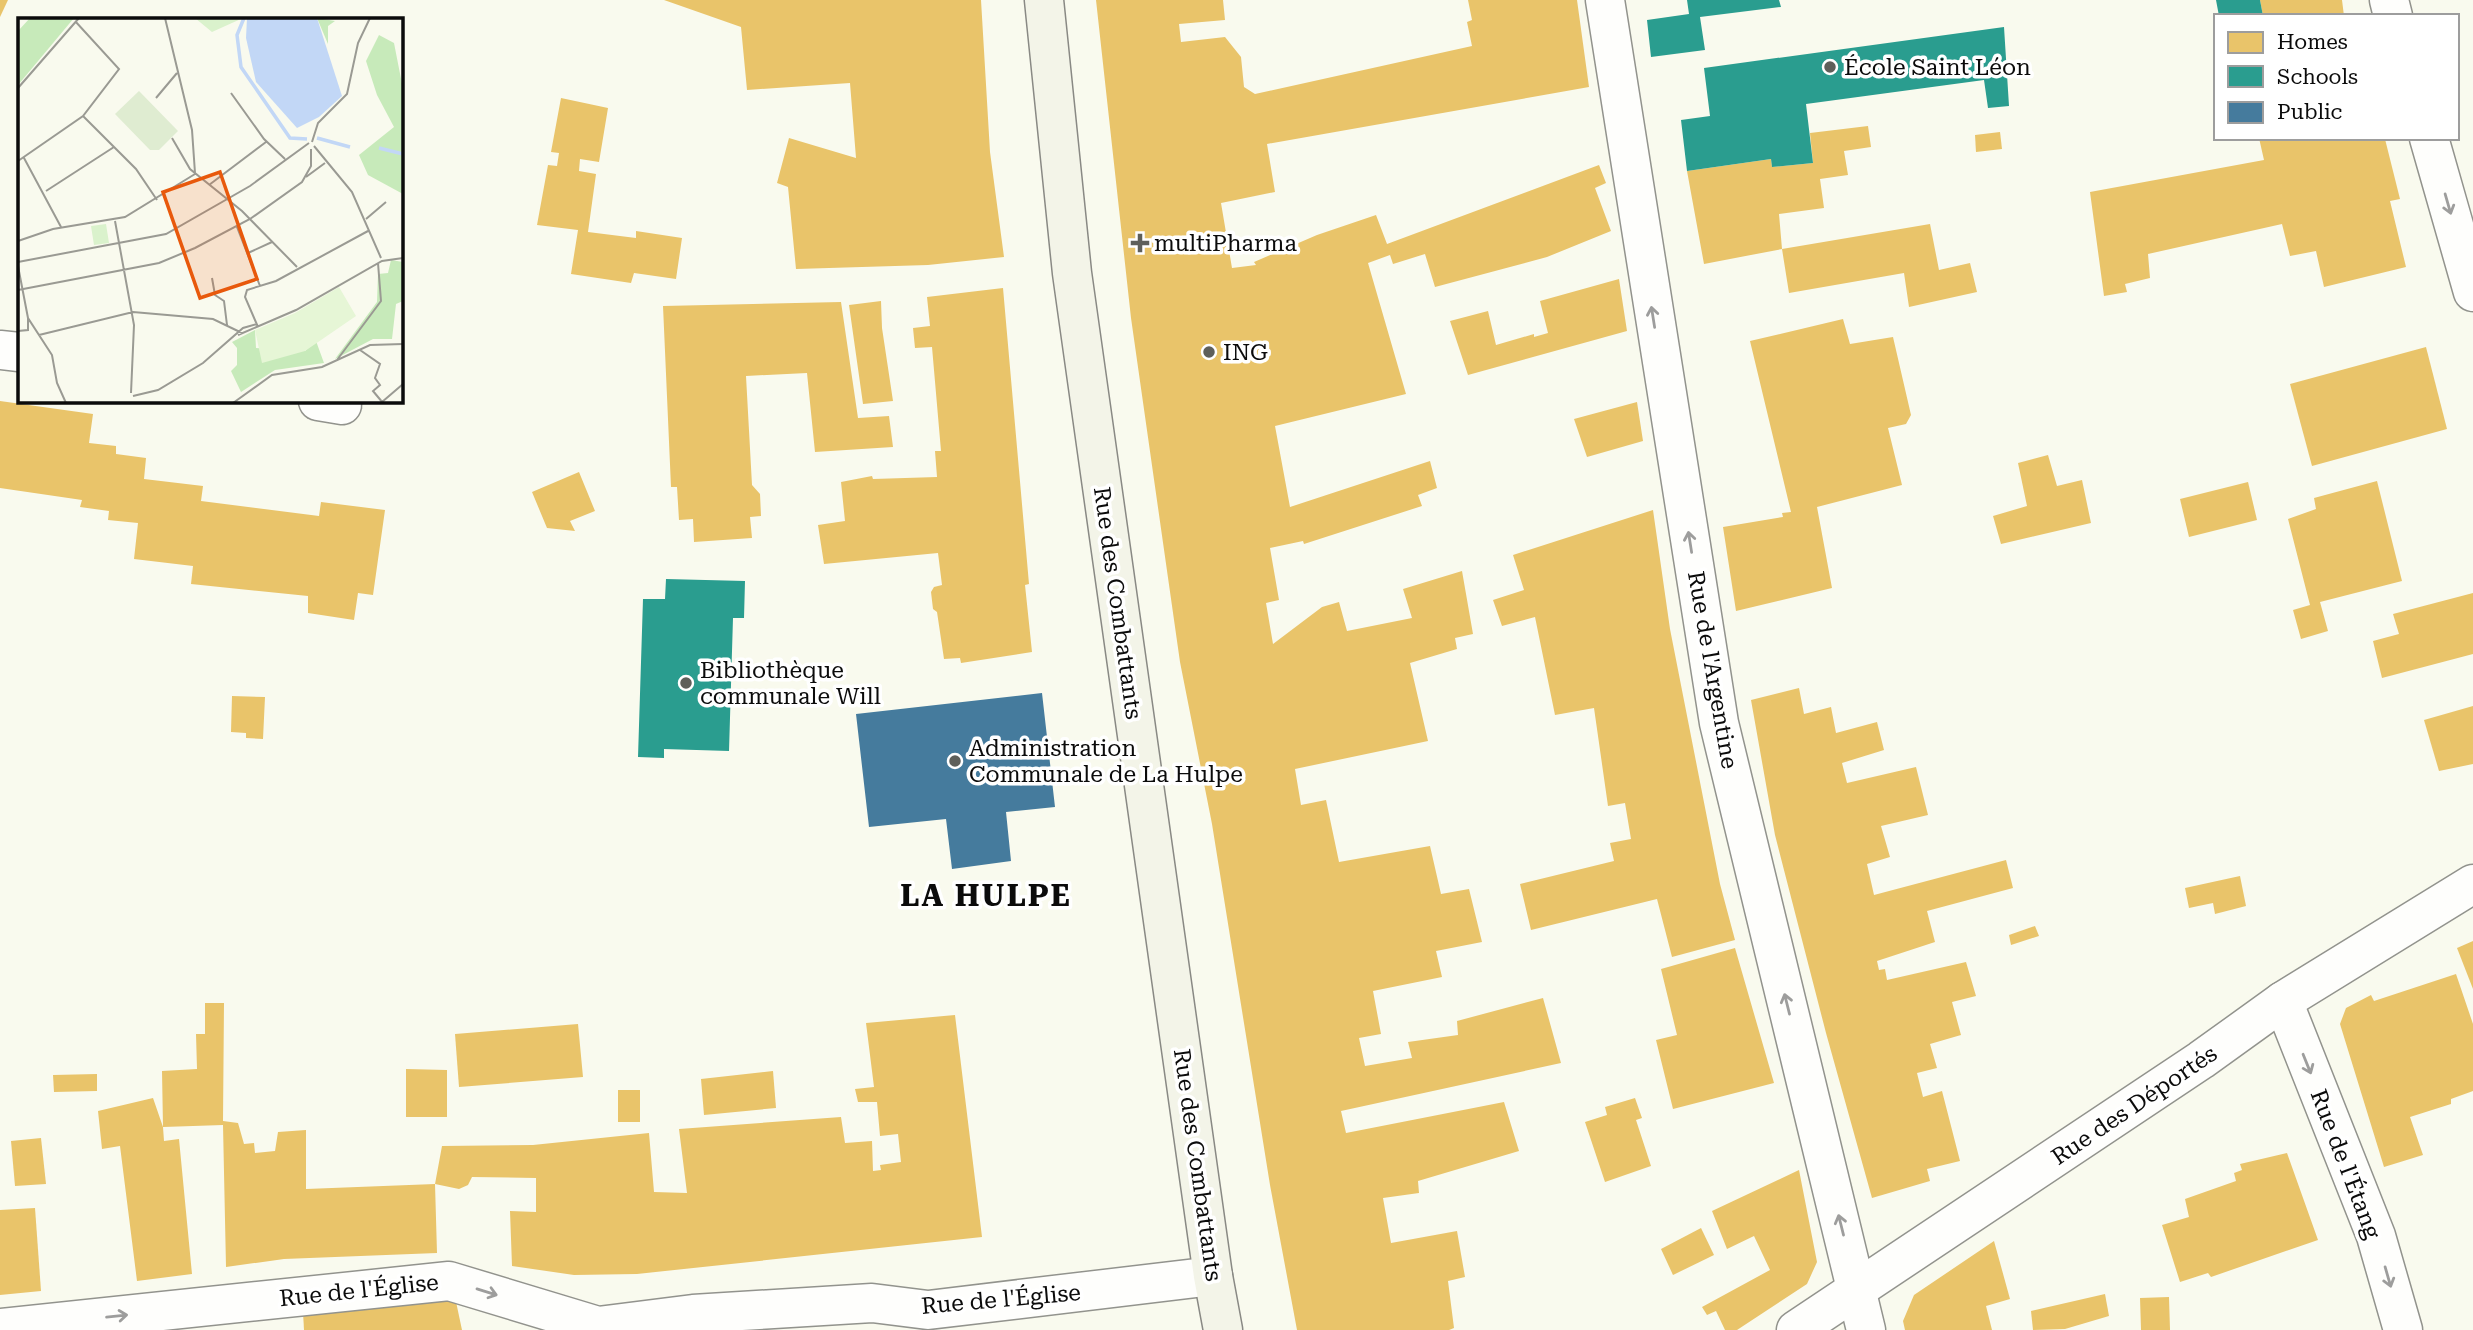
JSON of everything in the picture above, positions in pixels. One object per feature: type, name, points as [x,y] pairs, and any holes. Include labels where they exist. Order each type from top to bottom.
[{"type":"main road","name":"Rue des Combattants","points":[[1044,0],[1072,273],[1213,1276],[1223,1330]]},
{"type":"street","name":"Rue de l'Argentine","points":[[1605,0],[1719,723],[1866,1330]]},
{"type":"street","points":[[2430,140],[2473,292]]},
{"type":"street","points":[[0,350],[18,352]]},
{"type":"street","name":"Rue des Déportés","points":[[1797,1330],[2202,1060],[2283,1001],[2473,884]]},
{"type":"street","name":"Rue de l'Étang","points":[[2283,1001],[2376,1236],[2403,1330]]},
{"type":"street","name":"Rue de l'Église","points":[[0,1328],[449,1281],[597,1328],[693,1314],[873,1303],[928,1310],[1213,1276]]},
{"type":"building: Homes","points":[[0,0],[8,0],[0,17]]},
{"type":"building: Homes","points":[[664,0],[981,0],[990,152],[1004,257],[928,265],[796,269],[788,187],[777,183],[789,138],[856,158],[850,83],[747,90],[741,27]]},
{"type":"building: Homes","points":[[1096,0],[1223,0],[1225,20],[1179,24],[1181,42],[1225,37],[1241,57],[1244,87],[1255,94],[1472,46],[1467,22],[1472,20],[1468,0],[1577,0],[1589,87],[1267,144],[1275,192],[1221,203],[1232,268],[1256,265],[1254,262],[1317,235],[1376,215],[1387,244],[1599,165],[1606,183],[1595,188],[1611,231],[1547,257],[1435,287],[1425,254],[1393,264],[1390,255],[1368,263],[1406,394],[1275,426],[1290,507],[1430,461],[1437,488],[1418,495],[1422,506],[1304,544],[1303,541],[1270,548],[1279,600],[1266,603],[1273,644],[1322,607],[1339,602],[1347,631],[1412,618],[1403,589],[1462,571],[1473,634],[1455,638],[1457,649],[1410,663],[1428,741],[1295,769],[1301,805],[1326,800],[1339,862],[1430,846],[1441,894],[1469,889],[1482,942],[1436,951],[1442,977],[1373,991],[1381,1034],[1359,1038],[1365,1066],[1412,1058],[1408,1042],[1458,1035],[1457,1021],[1543,998],[1561,1063],[1341,1111],[1346,1133],[1504,1102],[1519,1151],[1418,1181],[1419,1193],[1383,1198],[1391,1243],[1457,1231],[1465,1277],[1448,1281],[1454,1328],[1449,1330],[1297,1330],[1270,1185],[1212,824],[1180,662],[1131,318]]},
{"type":"building: Homes","points":[[2260,0],[2342,0],[2344,14],[2263,14]]},
{"type":"building: Homes","points":[[561,98],[608,108],[599,162],[580,159],[579,171],[596,174],[588,232],[636,238],[636,231],[682,238],[676,279],[634,273],[631,283],[571,274],[578,230],[537,225],[548,165],[557,166],[559,153],[551,152]]},
{"type":"building: Homes","points":[[1868,126],[1871,147],[1844,151],[1848,175],[1820,179],[1824,208],[1779,214],[1782,249],[1704,264],[1687,171],[1771,159],[1772,167],[1813,163],[1810,133]]},
{"type":"building: Homes","points":[[2000,132],[2002,149],[1976,152],[1975,135]]},
{"type":"building: Homes","points":[[2259,140],[2385,140],[2400,199],[2390,201],[2406,267],[2324,287],[2316,251],[2290,256],[2282,224],[2148,254],[2150,278],[2125,284],[2127,292],[2104,296],[2090,192],[2264,160]]},
{"type":"building: Homes","points":[[1930,224],[1939,270],[1970,263],[1977,292],[1909,307],[1904,273],[1789,293],[1782,249]]},
{"type":"building: Homes","points":[[1619,279],[1627,331],[1468,375],[1450,321],[1488,311],[1496,345],[1534,334],[1534,337],[1548,333],[1540,301]]},
{"type":"building: Homes","points":[[1003,288],[1029,584],[1025,585],[1032,652],[961,663],[960,658],[944,659],[937,612],[933,609],[931,592],[934,587],[942,585],[938,553],[824,564],[818,525],[845,521],[841,482],[872,476],[873,479],[937,477],[935,451],[941,451],[932,347],[915,348],[913,328],[930,326],[927,297]]},
{"type":"building: Homes","points":[[881,301],[882,328],[893,401],[863,404],[849,305]]},
{"type":"building: Homes","points":[[841,302],[858,418],[889,416],[893,447],[815,452],[807,373],[746,376],[752,485],[760,494],[761,516],[750,517],[752,538],[694,542],[693,519],[679,520],[677,487],[671,487],[663,306]]},
{"type":"building: Homes","points":[[1843,319],[1850,344],[1893,337],[1911,415],[1906,424],[1888,428],[1902,485],[1817,507],[1832,588],[1736,611],[1723,527],[1783,517],[1782,513],[1791,512],[1750,341]]},
{"type":"building: Homes","points":[[2426,347],[2447,429],[2312,466],[2290,384]]},
{"type":"building: Homes","points":[[0,401],[93,414],[89,443],[116,446],[116,454],[146,458],[144,479],[203,486],[201,501],[319,516],[321,502],[385,510],[373,595],[358,593],[354,620],[308,613],[308,596],[191,584],[193,566],[134,559],[138,523],[108,520],[109,511],[80,507],[82,500],[0,488]]},
{"type":"building: Homes","points":[[1637,402],[1643,441],[1587,457],[1574,419]]},
{"type":"building: Homes","points":[[2048,455],[2057,486],[2082,480],[2091,523],[2001,544],[1993,516],[2027,506],[2018,463]]},
{"type":"building: Homes","points":[[579,472],[595,511],[570,521],[575,531],[547,528],[532,492]]},
{"type":"building: Homes","points":[[2377,481],[2402,581],[2320,602],[2328,631],[2301,639],[2293,610],[2310,605],[2288,519],[2316,509],[2314,498]]},
{"type":"building: Homes","points":[[2248,482],[2257,520],[2189,537],[2180,499]]},
{"type":"building: Homes","points":[[1653,510],[1670,629],[1720,884],[1735,940],[1672,957],[1657,899],[1531,930],[1520,884],[1614,861],[1610,843],[1631,839],[1625,803],[1608,806],[1594,708],[1555,715],[1535,617],[1502,626],[1493,600],[1524,590],[1513,555]]},
{"type":"building: Homes","points":[[2473,593],[2473,654],[2382,678],[2373,641],[2399,634],[2393,614]]},
{"type":"building: Homes","points":[[1799,688],[1804,714],[1831,707],[1836,733],[1877,722],[1884,750],[1842,763],[1847,783],[1916,767],[1928,815],[1881,826],[1890,857],[1867,864],[1874,895],[2006,860],[2013,888],[1927,911],[1935,942],[1877,961],[1879,970],[1885,969],[1887,980],[1966,962],[1976,996],[1952,1002],[1961,1035],[1930,1044],[1937,1068],[1917,1073],[1923,1097],[1942,1091],[1960,1161],[1927,1169],[1930,1181],[1872,1198],[1775,835],[1751,700]]},
{"type":"building: Homes","points":[[232,696],[265,697],[263,739],[246,738],[246,733],[231,732]]},
{"type":"building: Homes","points":[[2473,706],[2473,764],[2439,771],[2424,720]]},
{"type":"building: Homes","points":[[2240,876],[2246,906],[2215,914],[2213,903],[2189,908],[2185,888]]},
{"type":"building: Homes","points":[[2035,926],[2039,936],[2011,945],[2009,935]]},
{"type":"building: Homes","points":[[2473,941],[2473,989],[2457,948]]},
{"type":"building: Homes","points":[[1735,948],[1774,1083],[1673,1109],[1656,1040],[1677,1035],[1661,969]]},
{"type":"building: Homes","points":[[2456,974],[2473,1024],[2473,1091],[2451,1099],[2451,1104],[2410,1117],[2423,1155],[2384,1167],[2340,1024],[2346,1008],[2371,995],[2374,1001]]},
{"type":"building: Homes","points":[[205,1003],[224,1003],[223,1121],[238,1123],[244,1144],[254,1143],[255,1153],[275,1151],[278,1132],[306,1130],[306,1189],[435,1184],[437,1253],[284,1259],[226,1267],[223,1125],[163,1127],[162,1071],[197,1069],[196,1034],[205,1034]]},
{"type":"building: Homes","points":[[955,1015],[982,1237],[637,1274],[574,1275],[512,1266],[510,1211],[536,1212],[536,1178],[472,1177],[468,1185],[459,1189],[435,1184],[442,1146],[533,1145],[649,1133],[654,1192],[687,1193],[679,1129],[841,1117],[845,1143],[872,1141],[873,1171],[881,1170],[880,1165],[901,1162],[898,1134],[880,1136],[877,1102],[858,1102],[855,1089],[874,1087],[866,1023]]},
{"type":"building: Homes","points":[[578,1024],[583,1077],[459,1087],[455,1034]]},
{"type":"building: Homes","points":[[406,1069],[447,1070],[447,1117],[406,1117]]},
{"type":"building: Homes","points":[[773,1071],[776,1108],[704,1115],[701,1079]]},
{"type":"building: Homes","points":[[97,1074],[97,1091],[54,1092],[53,1075]]},
{"type":"building: Homes","points":[[618,1090],[640,1090],[640,1122],[618,1122]]},
{"type":"building: Homes","points":[[153,1098],[163,1127],[164,1141],[179,1139],[192,1274],[137,1281],[120,1146],[102,1149],[98,1111]]},
{"type":"building: Homes","points":[[1635,1098],[1642,1118],[1636,1120],[1651,1166],[1605,1182],[1585,1122],[1607,1115],[1605,1107]]},
{"type":"building: Homes","points":[[41,1138],[46,1184],[15,1186],[11,1141]]},
{"type":"building: Homes","points":[[2287,1153],[2318,1240],[2211,1277],[2208,1273],[2180,1282],[2162,1225],[2189,1217],[2185,1199],[2236,1181],[2234,1173],[2242,1170],[2240,1164]]},
{"type":"building: Homes","points":[[1799,1170],[1817,1262],[1807,1284],[1737,1330],[1725,1330],[1716,1311],[1707,1315],[1702,1307],[1770,1270],[1754,1236],[1727,1249],[1712,1211]]},
{"type":"building: Homes","points":[[35,1208],[41,1291],[0,1295],[0,1210]]},
{"type":"building: Homes","points":[[1701,1228],[1714,1255],[1673,1275],[1661,1249]]},
{"type":"building: Homes","points":[[1994,1241],[2010,1299],[1986,1306],[1992,1330],[1905,1330],[1903,1321],[1914,1295]]},
{"type":"building: Homes","points":[[2105,1294],[2109,1316],[2065,1329],[2033,1330],[2031,1311]]},
{"type":"building: Homes","points":[[455,1297],[462,1330],[304,1330],[303,1312]]},
{"type":"building: Homes","points":[[2169,1297],[2170,1330],[2141,1330],[2140,1298]]},
{"type":"building: Schools","points":[[1687,0],[1779,0],[1781,7],[1700,17],[1705,50],[1651,57],[1647,20],[1689,14]]},
{"type":"building: Schools","points":[[2216,0],[2260,0],[2263,14],[2219,14]]},
{"type":"building: Schools","points":[[2004,27],[2009,106],[1988,108],[1984,80],[1806,104],[1813,163],[1772,167],[1771,159],[1687,171],[1681,120],[1710,116],[1704,68]]},
{"type":"building: Schools","name":"Bibliothèque communale Will","points":[[666,579],[745,581],[744,618],[733,618],[729,751],[664,749],[664,758],[638,757],[643,599],[665,599]]},
{"type":"building: Public","name":"Administration Communale de La Hulpe","points":[[1042,693],[1055,807],[1006,812],[1011,861],[952,869],[946,819],[869,827],[856,714]]},
{"type":"place","name":"École Saint Léon","points":[[1830,67]]},
{"type":"place","name":"multiPharma","points":[[1140,243]]},
{"type":"place","name":"ING","points":[[1209,352]]},
{"type":"place","name":"Bibliothèque communale Will","points":[[686,683]]},
{"type":"place","name":"Administration Communale de La Hulpe","points":[[955,761]]},
{"type":"district","name":"LA HULPE","points":[[986,896]]}]
